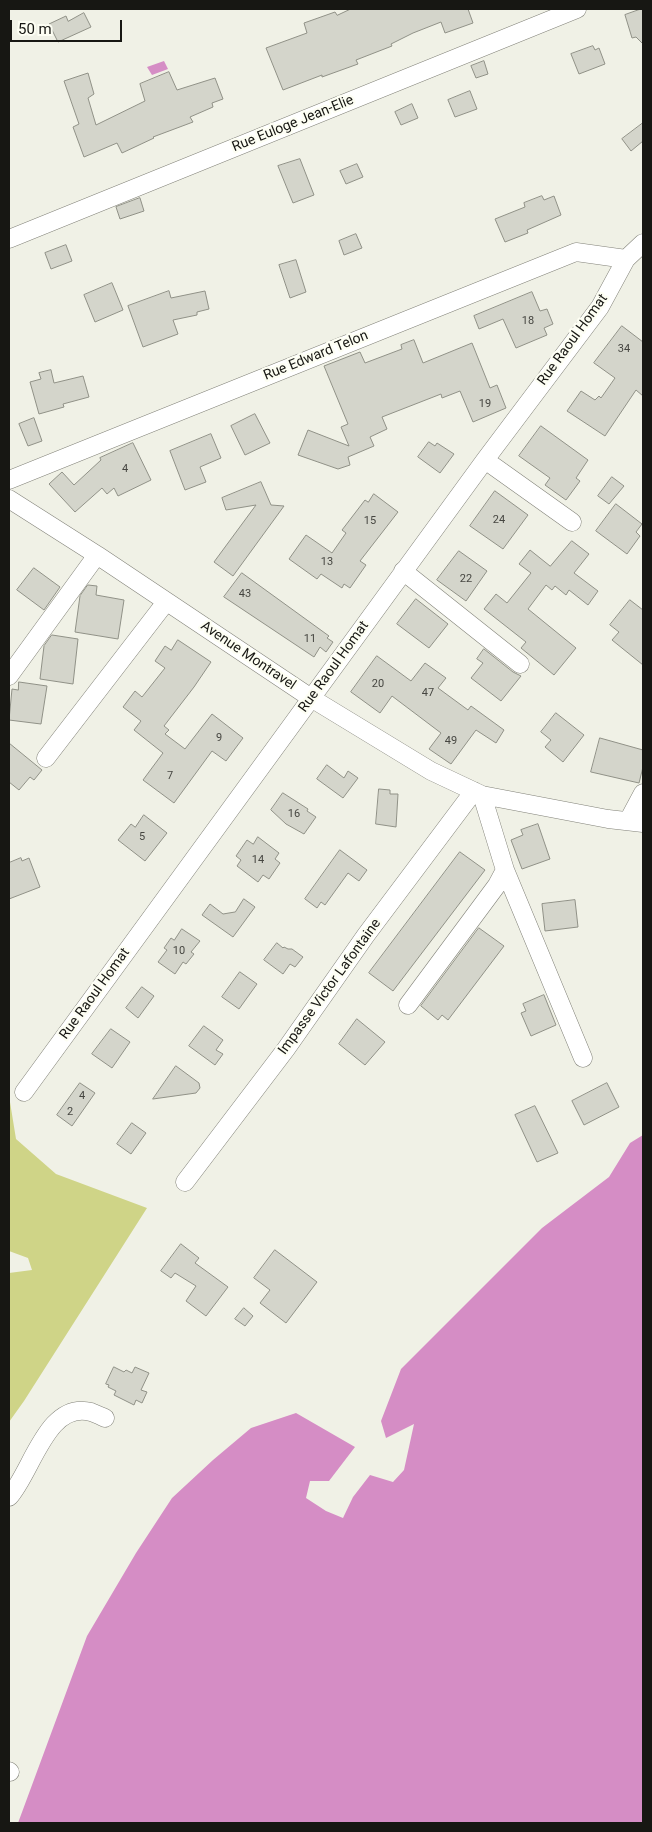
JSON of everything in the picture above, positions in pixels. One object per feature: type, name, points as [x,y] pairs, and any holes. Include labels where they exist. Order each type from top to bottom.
[{"type":"street","name":"Rue Euloge Jean-Elie","points":[[9,239],[577,9]]},
{"type":"street","name":"Rue Raoul Homat","points":[[24,1092],[403,571],[600,307],[626,259],[643,243]]},
{"type":"street","name":"Rue Edward Telon","points":[[9,480],[576,252],[626,259]]},
{"type":"street","points":[[485,460],[572,522]]},
{"type":"street","name":"Avenue Montravel","points":[[9,499],[97,555],[311,698],[431,771],[478,793],[636,822]]},
{"type":"street","points":[[9,676],[97,555]]},
{"type":"street","points":[[403,571],[520,664]]},
{"type":"street","points":[[46,758],[166,602]]},
{"type":"street","points":[[478,793],[506,870],[583,1058]]},
{"type":"street","name":"Impasse Victor Lafontaine","points":[[185,1182],[286,1049],[366,935],[478,793]]},
{"type":"street","points":[[636,822],[643,793]]},
{"type":"street","points":[[408,1005],[506,870]]},
{"type":"street","points":[[9,1497],[18,1488],[51,1425],[67,1413],[77,1411],[90,1412],[106,1418]]},
{"type":"green space","points":[[10,1102],[16,1139],[56,1174],[147,1208],[9,1422],[9,1273],[32,1270],[28,1258],[9,1251]]},
{"type":"shaded area","points":[[164,61],[168,69],[152,75],[147,67]]},
{"type":"shaded area","points":[[643,1135],[643,1823],[18,1823],[87,1636],[136,1553],[172,1498],[251,1428],[296,1413],[355,1447],[329,1481],[310,1481],[306,1498],[326,1511],[343,1518],[353,1497],[370,1475],[393,1482],[404,1470],[414,1424],[386,1438],[381,1421],[401,1369],[542,1228],[609,1177],[630,1143]]},
{"type":"building","points":[[351,9],[468,9],[473,23],[445,33],[441,22],[413,33],[391,44],[392,46],[356,60],[358,64],[283,90],[266,48],[307,33],[304,23],[335,12],[337,15]]},
{"type":"building","points":[[643,9],[643,44],[636,37],[632,38],[625,15]]},
{"type":"building","points":[[84,13],[91,27],[58,42],[49,24],[66,16],[68,21]]},
{"type":"building","points":[[593,46],[595,50],[599,48],[605,64],[579,74],[571,54]]},
{"type":"building","points":[[484,61],[488,74],[476,78],[471,66]]},
{"type":"building","points":[[169,72],[177,90],[215,78],[223,99],[212,103],[213,107],[190,117],[193,122],[153,137],[122,153],[117,143],[84,157],[73,127],[79,124],[64,81],[88,73],[94,94],[88,98],[96,125],[145,101],[140,84]]},
{"type":"building","points":[[470,91],[477,109],[455,117],[448,100]]},
{"type":"building","points":[[412,104],[418,118],[401,125],[395,112]]},
{"type":"building","points":[[643,123],[643,141],[631,151],[622,139]]},
{"type":"building","points":[[300,159],[314,195],[293,203],[278,166]]},
{"type":"building","points":[[357,164],[363,177],[346,184],[340,171]]},
{"type":"building","points":[[542,196],[544,200],[554,196],[561,215],[527,230],[528,233],[505,242],[495,219],[525,207],[524,203]]},
{"type":"building","points":[[140,198],[144,211],[120,219],[116,207]]},
{"type":"building","points":[[356,234],[362,248],[344,255],[339,241]]},
{"type":"building","points":[[66,245],[72,261],[51,269],[45,253]]},
{"type":"building","points":[[296,260],[306,292],[290,298],[279,265]]},
{"type":"building","points":[[112,283],[123,310],[95,322],[84,295]]},
{"type":"building","points":[[169,291],[171,298],[205,291],[209,309],[197,312],[197,315],[173,320],[178,334],[143,347],[128,306]]},
{"type":"building","points":[[532,292],[540,311],[547,309],[553,324],[544,328],[547,335],[516,348],[503,319],[479,329],[474,316]]},
{"type":"building","points":[[622,326],[643,342],[643,396],[636,390],[605,436],[567,411],[581,391],[595,400],[599,396],[601,398],[615,378],[594,363]]},
{"type":"building","points":[[414,340],[423,363],[472,343],[490,388],[497,385],[506,408],[473,422],[460,391],[442,398],[441,394],[382,417],[387,429],[370,437],[374,446],[348,457],[350,465],[338,469],[298,455],[308,430],[349,446],[341,427],[348,424],[324,366],[360,352],[365,363],[402,349],[401,345]]},
{"type":"building","points":[[51,370],[54,383],[83,376],[89,397],[63,404],[64,407],[39,414],[30,382],[41,379],[39,373]]},
{"type":"building","points":[[255,414],[270,443],[245,455],[231,426]]},
{"type":"building","points":[[34,418],[42,441],[28,446],[19,424]]},
{"type":"building","points":[[541,426],[588,460],[576,478],[580,481],[566,500],[545,485],[550,478],[519,456]]},
{"type":"building","points":[[211,434],[221,458],[200,467],[206,482],[185,490],[170,451]]},
{"type":"building","points":[[429,442],[435,446],[437,443],[454,454],[440,473],[418,457]]},
{"type":"building","points":[[133,443],[151,480],[118,496],[114,488],[107,494],[102,488],[75,512],[49,484],[62,472],[74,485],[101,460],[100,458]]},
{"type":"building","points":[[612,477],[624,486],[609,504],[598,496]]},
{"type":"building","points":[[261,482],[271,505],[284,506],[233,576],[214,562],[256,505],[226,510],[222,498]]},
{"type":"building","points":[[495,491],[528,515],[503,549],[470,526]]},
{"type":"building","points":[[374,494],[398,512],[360,561],[366,565],[350,588],[344,584],[342,588],[321,574],[317,579],[289,559],[306,535],[332,553],[346,533],[342,530],[365,500],[368,502]]},
{"type":"building","points":[[616,504],[642,524],[636,532],[640,536],[627,554],[596,531]]},
{"type":"building","points":[[572,541],[589,554],[574,573],[598,591],[588,605],[569,590],[566,595],[555,586],[552,590],[546,585],[528,609],[576,648],[554,675],[521,648],[526,642],[484,609],[496,594],[507,603],[531,573],[519,564],[530,550],[550,566]]},
{"type":"building","points":[[459,551],[487,571],[466,601],[437,580]]},
{"type":"building","points":[[34,568],[60,587],[44,610],[17,590]]},
{"type":"building","points":[[242,573],[329,636],[327,638],[333,642],[326,652],[320,647],[314,657],[224,597]]},
{"type":"building","points":[[88,585],[97,586],[96,595],[124,600],[118,639],[75,632],[80,596]]},
{"type":"building","points":[[416,599],[448,624],[429,648],[397,624]]},
{"type":"building","points":[[630,600],[643,610],[643,665],[612,640],[619,632],[610,625]]},
{"type":"building","points":[[52,635],[78,639],[73,684],[40,679],[44,646]]},
{"type":"building","points":[[178,640],[211,662],[164,726],[169,730],[165,734],[185,749],[212,714],[243,738],[226,761],[212,751],[174,803],[143,780],[163,753],[134,730],[141,721],[123,707],[135,691],[142,697],[165,668],[155,661],[165,646],[171,650]]},
{"type":"building","points":[[484,649],[521,676],[501,701],[471,678],[483,663],[477,659]]},
{"type":"building","points":[[377,656],[411,681],[425,663],[446,678],[438,688],[468,710],[471,706],[504,730],[496,743],[476,730],[451,764],[429,749],[441,733],[392,696],[380,713],[351,692]]},
{"type":"building","points":[[19,682],[47,686],[41,724],[9,720],[12,689],[18,690]]},
{"type":"building","points":[[556,713],[584,735],[563,762],[545,747],[551,740],[541,732]]},
{"type":"building","points":[[600,738],[643,750],[643,767],[639,783],[591,772]]},
{"type":"building","points":[[9,743],[42,770],[34,780],[30,777],[19,790],[9,782]]},
{"type":"building","points":[[327,765],[344,778],[348,771],[358,778],[343,798],[317,779]]},
{"type":"building","points":[[379,789],[390,790],[390,794],[398,794],[396,827],[376,824]]},
{"type":"building","points":[[283,793],[308,809],[307,811],[316,817],[304,834],[286,824],[271,810]]},
{"type":"building","points":[[144,815],[167,833],[145,861],[118,840],[131,824],[135,827]]},
{"type":"building","points":[[538,824],[550,859],[522,869],[511,840],[523,835],[521,830]]},
{"type":"building","points":[[258,837],[279,853],[275,859],[280,863],[269,879],[263,875],[258,882],[237,866],[241,860],[236,856],[247,840],[253,844]]},
{"type":"building","points":[[340,850],[367,870],[359,881],[348,873],[325,905],[321,902],[317,908],[305,899]]},
{"type":"building","points":[[460,852],[485,870],[393,991],[369,973]]},
{"type":"building","points":[[21,858],[22,861],[29,858],[40,887],[9,899],[9,863]]},
{"type":"building","points":[[244,899],[255,907],[233,937],[202,915],[210,904],[223,914],[235,912]]},
{"type":"building","points":[[575,900],[578,927],[545,931],[542,904]]},
{"type":"building","points":[[479,928],[504,946],[448,1020],[442,1015],[438,1020],[421,1006]]},
{"type":"building","points":[[182,929],[200,941],[191,952],[194,954],[186,964],[183,962],[175,974],[158,962],[167,950],[164,948],[171,938],[174,940]]},
{"type":"building","points":[[277,943],[283,948],[292,949],[303,957],[295,967],[290,964],[283,974],[264,960]]},
{"type":"building","points":[[240,972],[257,984],[239,1009],[222,997]]},
{"type":"building","points":[[142,987],[154,996],[138,1018],[126,1008]]},
{"type":"building","points":[[544,995],[556,1025],[531,1036],[521,1013],[526,1011],[523,1004]]},
{"type":"building","points":[[357,1019],[385,1042],[365,1065],[339,1044]]},
{"type":"building","points":[[204,1026],[223,1040],[216,1050],[223,1054],[215,1065],[189,1046]]},
{"type":"building","points":[[111,1029],[130,1042],[112,1068],[92,1054]]},
{"type":"building","points":[[176,1066],[199,1083],[200,1088],[196,1093],[153,1099]]},
{"type":"building","points":[[80,1083],[95,1093],[72,1126],[57,1115]]},
{"type":"building","points":[[607,1083],[619,1107],[584,1125],[572,1101]]},
{"type":"building","points":[[535,1106],[558,1153],[537,1162],[515,1115]]},
{"type":"building","points":[[132,1123],[146,1133],[131,1154],[117,1144]]},
{"type":"building","points":[[181,1244],[199,1258],[195,1263],[228,1287],[206,1316],[186,1301],[196,1286],[175,1273],[171,1278],[161,1271]]},
{"type":"building","points":[[275,1250],[317,1282],[286,1323],[260,1303],[270,1290],[254,1278]]},
{"type":"building","points":[[244,1308],[253,1316],[245,1326],[235,1319]]},
{"type":"building","points":[[114,1367],[124,1372],[126,1370],[132,1373],[135,1367],[149,1373],[141,1390],[147,1392],[142,1403],[136,1400],[134,1405],[114,1395],[116,1391],[106,1384]]}]
